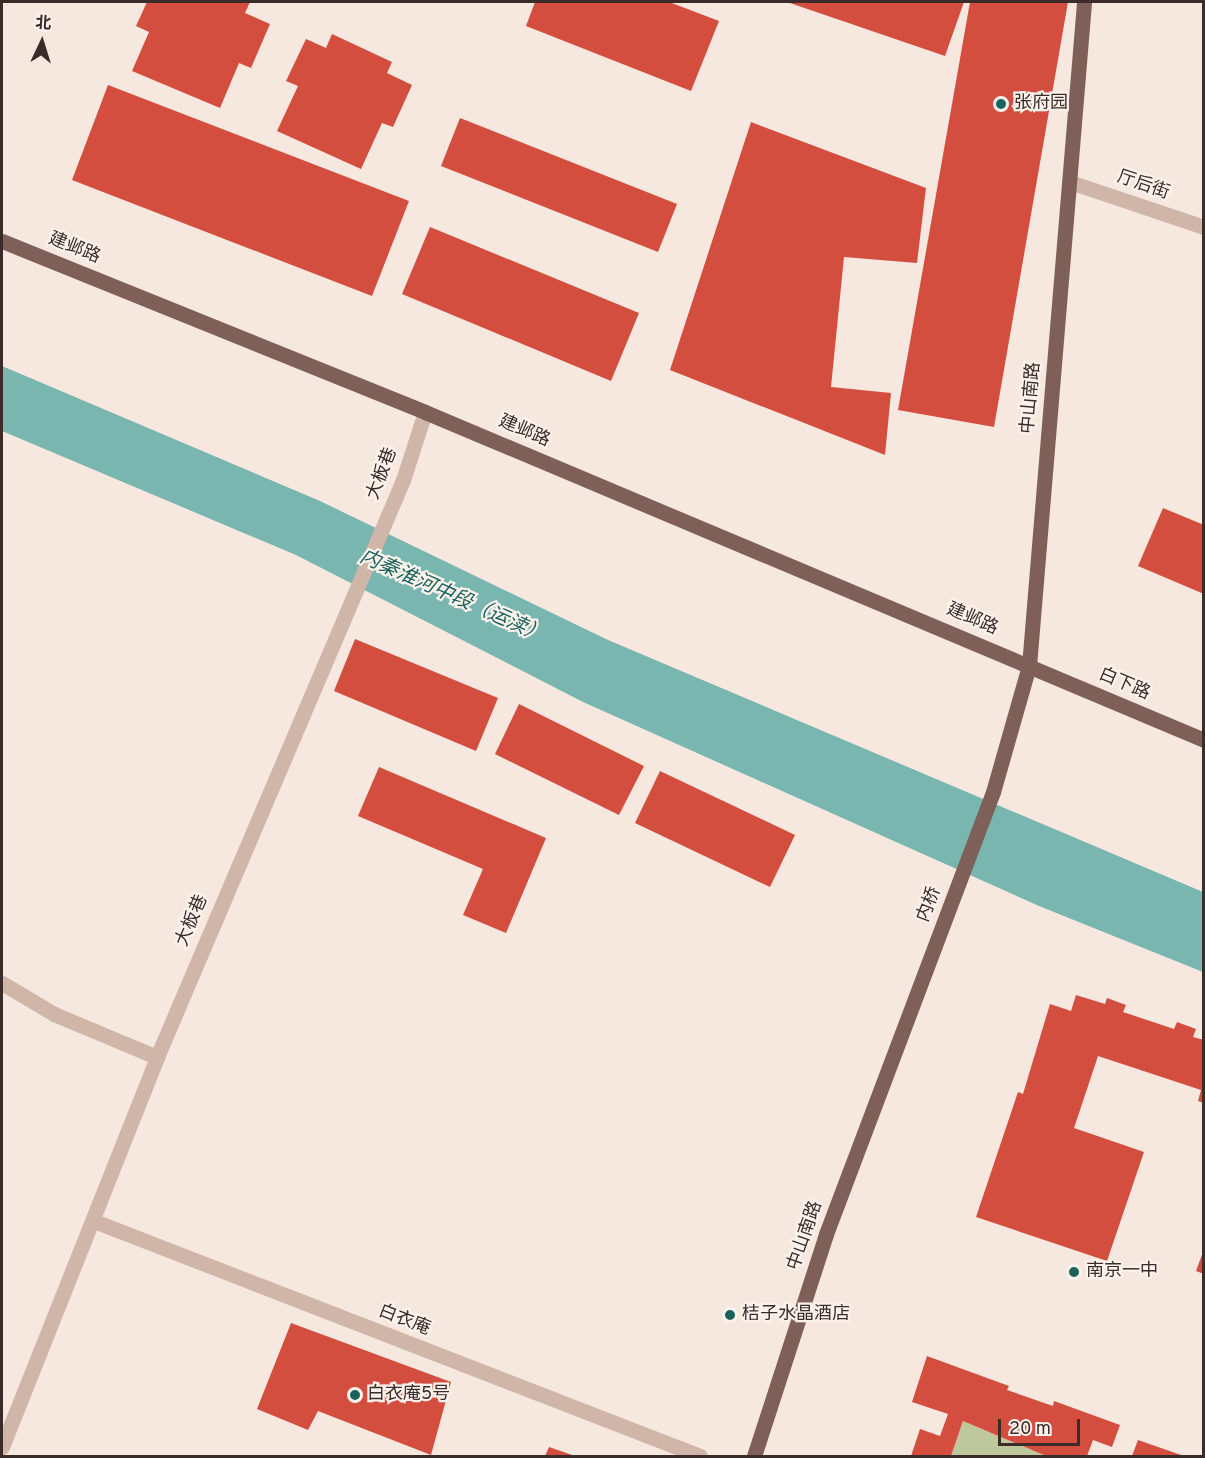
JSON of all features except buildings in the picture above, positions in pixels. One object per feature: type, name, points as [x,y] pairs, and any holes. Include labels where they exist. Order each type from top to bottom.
[{"type":"main road","name":"中山南路","points":[[1029,666],[1070,182]]},
{"type":"main road","name":"建邺路","points":[[2,241],[425,412],[1029,666]]},
{"type":"main road","name":"白下路","points":[[1029,666],[1203,740]]},
{"type":"street","points":[[1070,182],[1084,2]]},
{"type":"street","name":"厅后街","points":[[1070,182],[1203,227]]},
{"type":"street","name":"大板巷","points":[[2,1447],[94,1221],[157,1057],[344,613],[403,480],[425,412]]},
{"type":"street","points":[[754,1456],[826,1234],[993,792],[1029,666]]},
{"type":"street","points":[[2,982],[54,1014],[157,1057]]},
{"type":"street","name":"白衣庵","points":[[94,1221],[700,1456]]},
{"type":"green space","points":[[963,1421],[1046,1456],[951,1456]]},
{"type":"water","name":"内秦淮河中段（运渎）","points":[[2,366],[320,501],[608,640],[1203,892],[1203,972],[1039,906],[583,702],[296,555],[2,431]]},
{"type":"place","name":"张府园","points":[[1001,104]]},
{"type":"place","name":"南京一中","points":[[1074,1272]]},
{"type":"place","name":"桔子水晶酒店","points":[[730,1315]]},
{"type":"place","name":"白衣庵5号","points":[[355,1395]]}]
